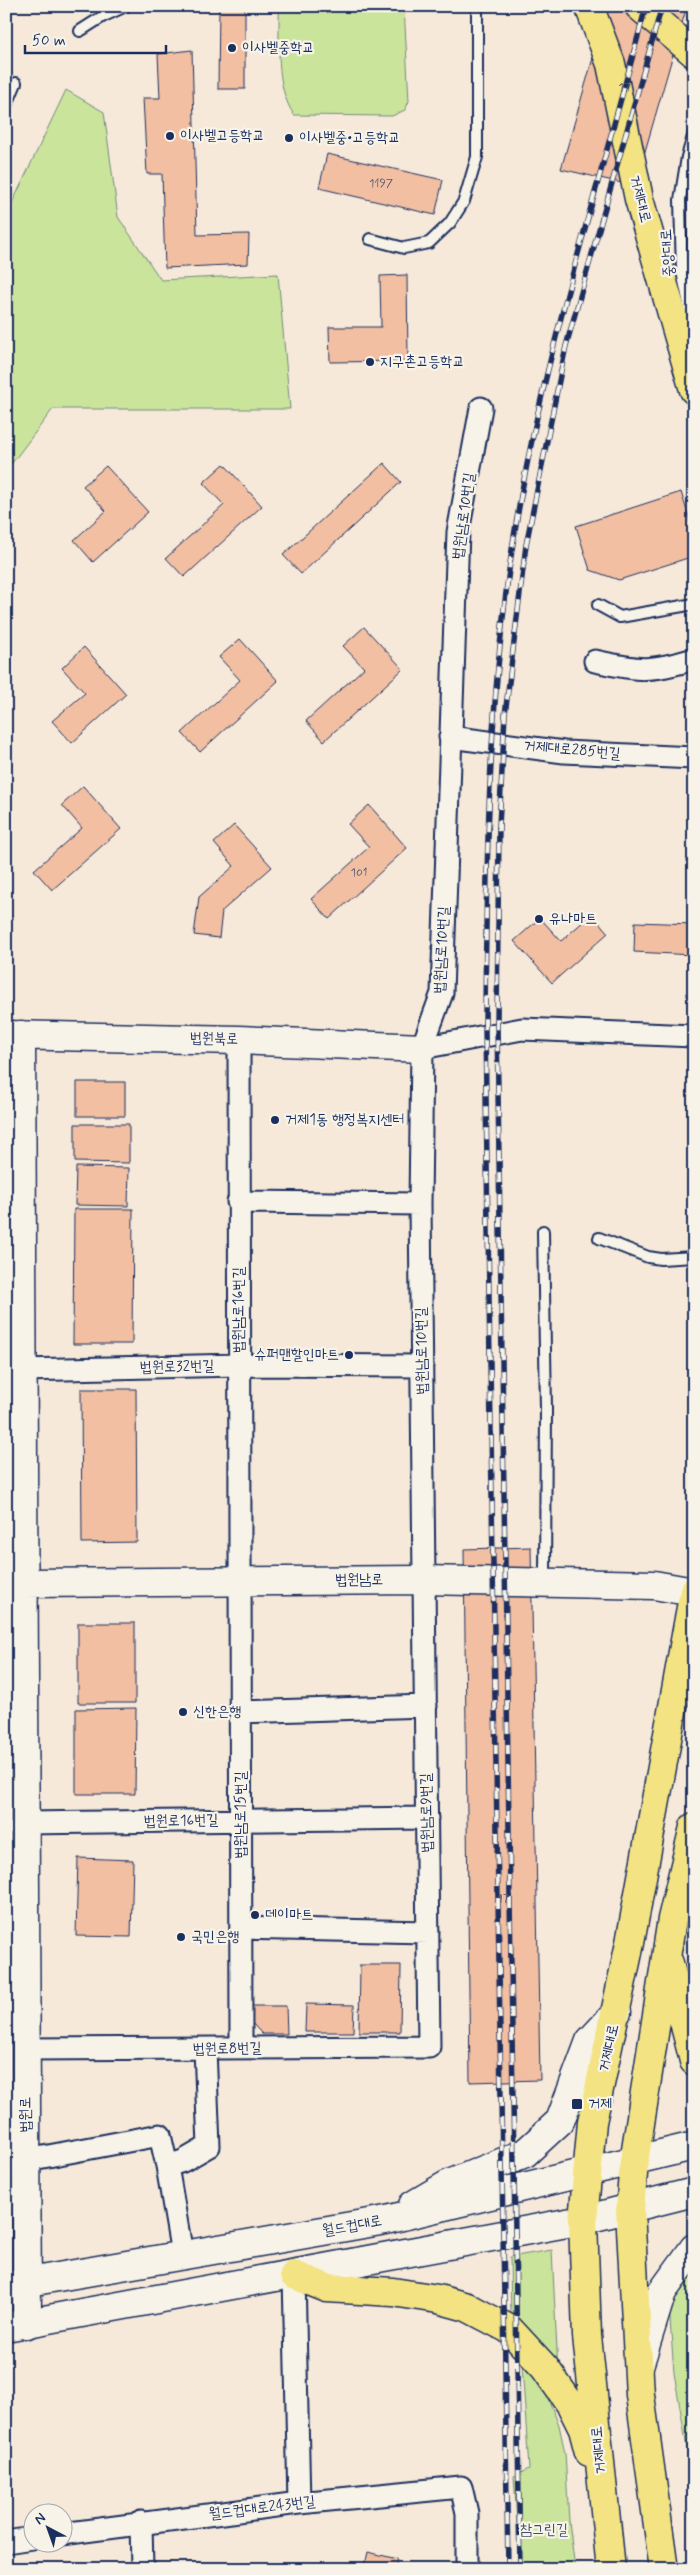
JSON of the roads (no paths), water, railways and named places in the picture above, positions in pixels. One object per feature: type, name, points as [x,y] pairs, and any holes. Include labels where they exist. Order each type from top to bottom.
[{"type":"main road","name":"거제대로","points":[[590,6],[611,64],[639,199],[691,381]]},
{"type":"main road","points":[[639,6],[694,53]]},
{"type":"main road","name":"법원북로","points":[[14,1035],[239,1040],[422,1048]]},
{"type":"main road","name":"법원로","points":[[14,1035],[22,1370],[23,1583],[17,1836],[26,2049],[16,2162],[16,2325]]},
{"type":"main road","name":"법원남로","points":[[23,1583],[424,1580],[654,1585],[694,1592]]},
{"type":"main road","name":"거제대로","points":[[611,2569],[603,2509],[587,2336],[584,2220],[592,2122],[617,2012],[694,1592]]},
{"type":"main road","points":[[664,2569],[640,2395],[630,2210],[634,2162],[666,1954],[694,1827]]},
{"type":"main road","points":[[666,1954],[694,2061]]},
{"type":"main road","points":[[386,2220],[447,2185],[525,2153],[560,2121],[590,2041],[617,2012]]},
{"type":"main road","name":"월드컵대로","points":[[16,2284],[386,2220],[634,2162],[694,2146]]},
{"type":"main road","points":[[16,2325],[584,2220],[630,2210],[694,2192]]},
{"type":"main road","points":[[638,2368],[662,2292],[694,2248]]},
{"type":"main road","points":[[294,2275],[328,2288],[393,2292],[438,2299],[466,2307],[508,2329],[545,2368],[571,2405],[583,2429],[603,2509]]},
{"type":"street","name":"법원남로10번길","points":[[424,1580],[420,1204],[422,1048],[442,994],[458,532],[481,408]]},
{"type":"street","points":[[595,661],[644,670],[663,668],[694,659]]},
{"type":"street","name":"거제대로285번길","points":[[450,737],[564,752],[694,758]]},
{"type":"street","points":[[422,1048],[522,1029],[694,1036]]},
{"type":"street","name":"법원남로16번길","points":[[239,1040],[240,1582]]},
{"type":"street","points":[[238,1202],[420,1204]]},
{"type":"street","name":"법원로32번길","points":[[22,1370],[239,1365],[422,1366]]},
{"type":"street","name":"법원남로9번길","points":[[424,1580],[430,2047]]},
{"type":"street","name":"법원남로15번길","points":[[240,1582],[241,2048]]},
{"type":"street","points":[[240,1712],[426,1706]]},
{"type":"street","name":"법원로16번길","points":[[17,1836],[241,1821],[427,1818]]},
{"type":"street","points":[[241,1928],[428,1932]]},
{"type":"street","name":"법원로8번길","points":[[26,2049],[205,2050],[241,2048],[430,2047]]},
{"type":"street","points":[[167,2166],[183,2161],[209,2146],[205,2050]]},
{"type":"street","points":[[16,2162],[160,2135],[182,2254]]},
{"type":"street","points":[[294,2275],[299,2503]]},
{"type":"street","name":"월드컵대로243번길","points":[[72,2532],[141,2522],[299,2503],[461,2487],[467,2513],[467,2569]]},
{"type":"street","points":[[141,2522],[142,2569]]},
{"type":"street","points":[[6,2542],[22,2540]]},
{"type":"lane","points":[[80,31],[102,17],[126,6]]},
{"type":"lane","points":[[370,239],[404,248],[429,243],[450,223],[464,201],[477,157],[477,6]]},
{"type":"lane","points":[[6,107],[16,83]]},
{"type":"lane","name":"중앙대로","points":[[691,381],[692,318],[682,272],[680,200],[687,157],[694,133]]},
{"type":"lane","points":[[598,605],[620,617],[694,604]]},
{"type":"lane","points":[[543,1231],[546,1410],[545,1583]]},
{"type":"lane","points":[[599,1238],[648,1257],[661,1259],[694,1256]]},
{"type":"railway","points":[[508,2569],[485,1027],[486,906],[493,724],[498,664],[513,543],[539,407],[555,340],[646,6]]},
{"type":"railway","points":[[520,2569],[497,1023],[499,826],[505,715],[526,545],[566,346],[662,6]]},
{"type":"place","name":"이사벨중학교","points":[[232,48]]},
{"type":"place","name":"이사벨고등학교","points":[[170,136]]},
{"type":"place","name":"이사벨중•고등학교","points":[[289,138]]},
{"type":"place","name":"지구촌고등학교","points":[[370,362]]},
{"type":"place","name":"유나마트","points":[[539,919]]},
{"type":"place","name":"거제1동 행정복지센터","points":[[275,1120]]},
{"type":"place","name":"슈퍼맨할인마트","points":[[349,1355]]},
{"type":"place","name":"신한은행","points":[[183,1712]]},
{"type":"place","name":"데이마트","points":[[255,1915]]},
{"type":"place","name":"국민은행","points":[[181,1937]]},
{"type":"place","name":"거제","points":[[577,2104]]},
{"type":"park label","name":"참그린길","points":[[544,2530]]}]
